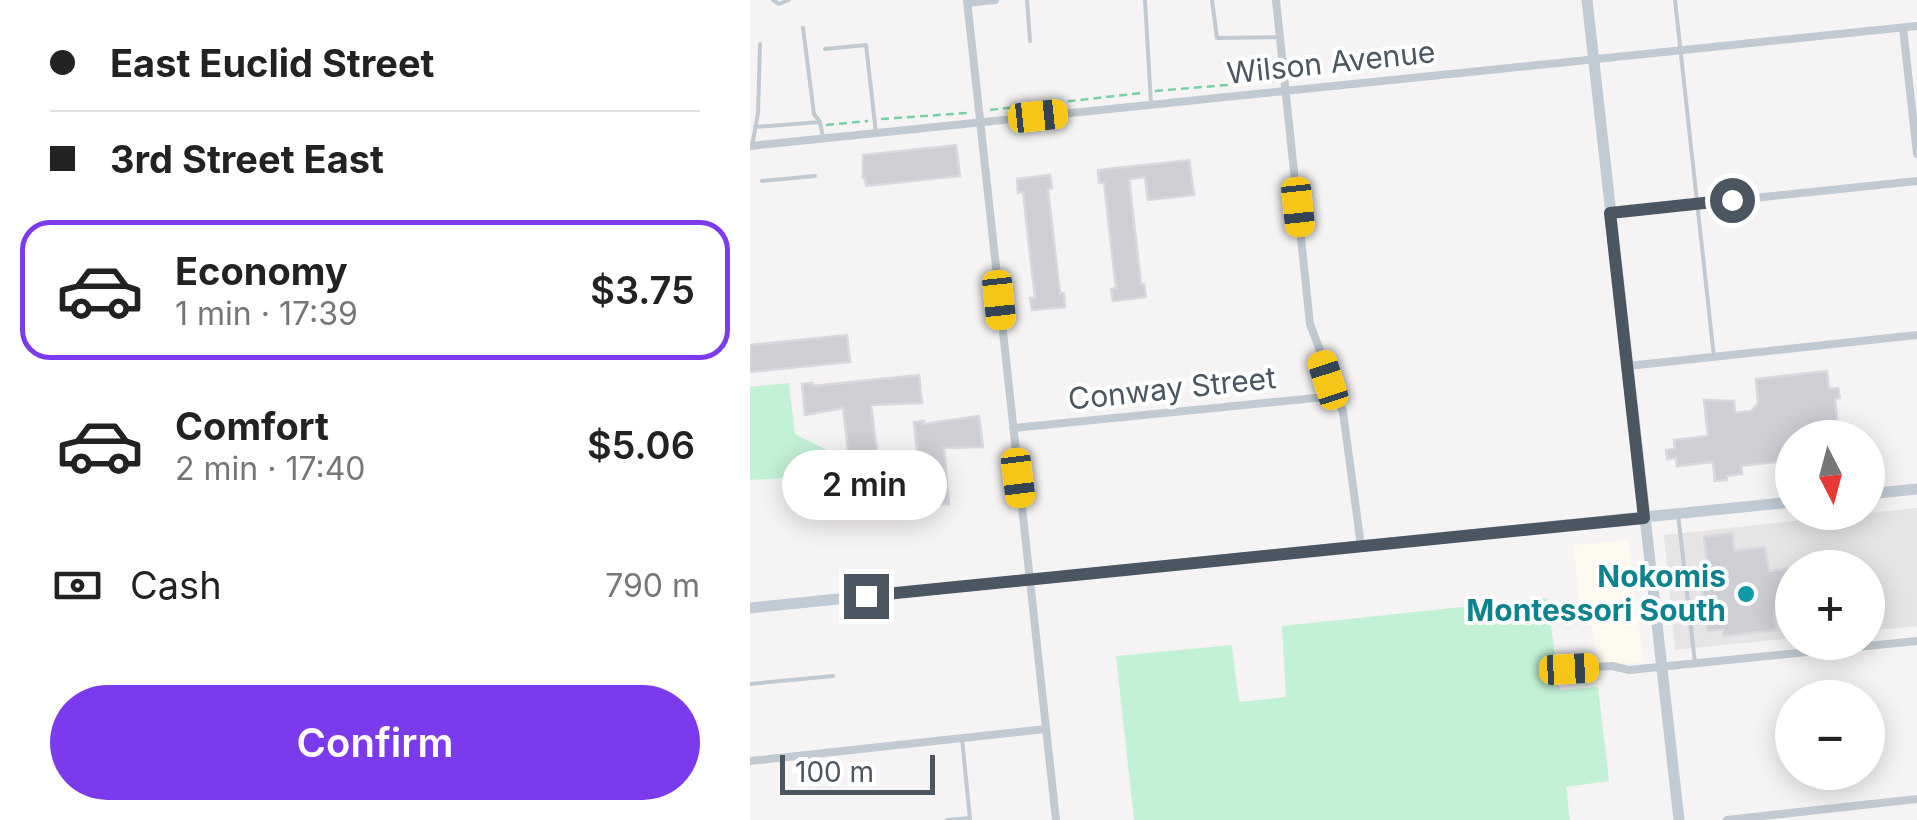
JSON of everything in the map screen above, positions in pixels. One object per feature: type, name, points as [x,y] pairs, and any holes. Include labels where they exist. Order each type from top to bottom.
[{"type":"street","points":[[996,0],[967,2],[1056,820]]},
{"type":"street","points":[[1276,0],[1310,324],[1343,412],[1361,547]]},
{"type":"street","points":[[1587,0],[1679,820]]},
{"type":"street","name":"Wilson Avenue","points":[[751,146],[1917,26]]},
{"type":"street","points":[[1904,28],[1917,154]]},
{"type":"street","points":[[1610,213],[1917,181]]},
{"type":"street","points":[[1627,366],[1917,335]]},
{"type":"street","name":"Conway Street","points":[[1013,428],[1336,396]]},
{"type":"street","points":[[1885,492],[1917,489]]},
{"type":"street","points":[[750,608],[1775,504]]},
{"type":"street","points":[[1569,669],[1695,664],[1917,641]]},
{"type":"street","points":[[750,761],[1046,729]]},
{"type":"street","points":[[1727,820],[1917,799]]},
{"type":"lane","points":[[773,0],[779,4],[789,0]]},
{"type":"lane","points":[[1027,0],[1030,41]]},
{"type":"lane","points":[[1145,0],[1151,104]]},
{"type":"lane","points":[[1212,0],[1218,38],[1280,37]]},
{"type":"lane","points":[[1674,0],[1714,357]]},
{"type":"lane","points":[[803,28],[814,114],[823,138]]},
{"type":"lane","points":[[751,146],[760,44]]},
{"type":"lane","points":[[825,49],[866,44],[876,133]]},
{"type":"lane","points":[[755,127],[820,124]]},
{"type":"lane","points":[[762,181],[815,176]]},
{"type":"lane","points":[[1678,513],[1695,664]]},
{"type":"lane","points":[[750,684],[833,676]]},
{"type":"lane","points":[[947,820],[970,819],[962,738]]},
{"type":"path","points":[[990,110],[1274,81]]},
{"type":"path","points":[[820,124],[968,113]]},
{"type":"shaded area","points":[[1917,508],[1917,626],[1885,629],[1885,550],[1775,550],[1775,640],[1675,650],[1664,535],[1775,523],[1775,530],[1885,530],[1885,511]]},
{"type":"shaded area","points":[[1628,540],[1644,662],[1597,666],[1589,603],[1580,603],[1573,545]]},
{"type":"green space","points":[[789,383],[795,434],[833,453],[837,472],[853,474],[857,507],[796,513],[786,478],[750,480],[750,387]]},
{"type":"green space","points":[[1547,598],[1560,690],[1598,687],[1609,781],[1566,787],[1570,820],[1134,820],[1116,656],[1232,645],[1239,702],[1286,697],[1282,626]]},
{"type":"building","points":[[956,145],[960,176],[866,186],[863,155]]},
{"type":"building","points":[[1189,160],[1194,195],[1148,200],[1145,177],[1129,179],[1141,284],[1146,297],[1113,301],[1111,289],[1116,288],[1104,183],[1099,183],[1098,170]]},
{"type":"building","points":[[1050,175],[1052,188],[1048,189],[1060,294],[1064,293],[1065,307],[1032,310],[1030,298],[1035,298],[1023,192],[1018,193],[1017,179]]},
{"type":"building","points":[[847,335],[850,362],[750,372],[750,345]]},
{"type":"building","points":[[1827,371],[1829,389],[1838,388],[1837,420],[1775,420],[1775,462],[1741,466],[1742,474],[1727,476],[1727,480],[1715,481],[1713,462],[1677,466],[1676,458],[1667,459],[1666,450],[1675,449],[1674,440],[1708,436],[1704,400],[1734,401],[1735,413],[1751,411],[1758,404],[1756,379]]},
{"type":"building","points":[[919,375],[922,403],[871,405],[878,459],[845,462],[844,451],[848,450],[843,408],[805,415],[802,384]]},
{"type":"building","points":[[979,416],[983,447],[944,448],[949,504],[865,513],[861,482],[920,479],[914,422]]},
{"type":"building","name":"Nokomis Montessori South","points":[[1732,533],[1734,551],[1765,547],[1769,571],[1775,570],[1775,630],[1723,636],[1723,629],[1707,631],[1701,579],[1709,578],[1704,537]]},
{"type":"place","name":"Nokomis Montessori South","points":[[1746,594]]},
{"type":"route","points":[[866,596],[1644,518],[1610,213],[1732,200]]}]
